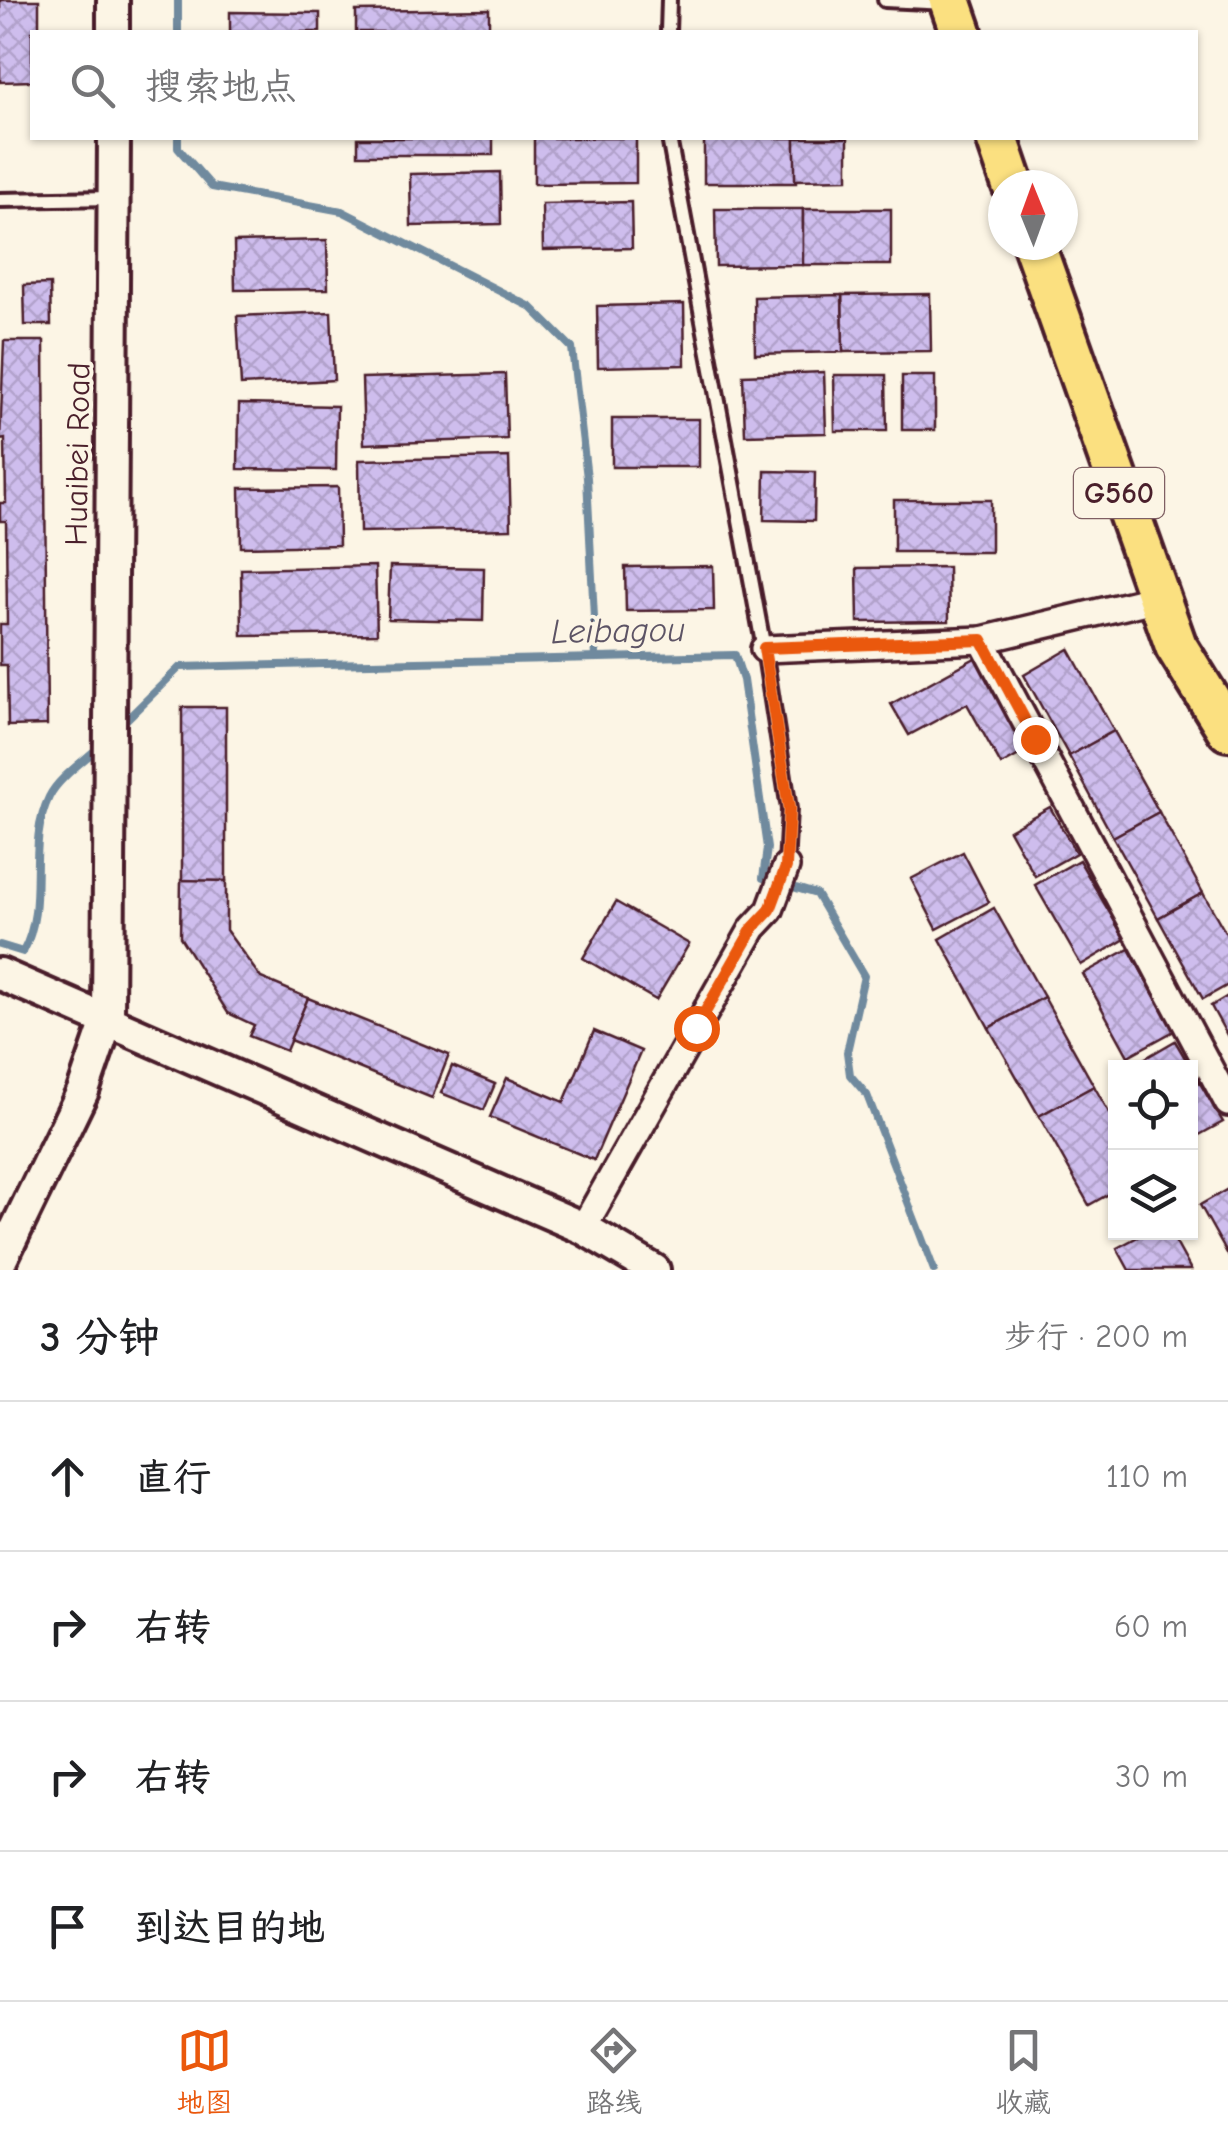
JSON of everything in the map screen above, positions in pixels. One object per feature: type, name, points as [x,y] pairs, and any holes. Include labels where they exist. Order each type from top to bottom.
[{"type":"highway","points":[[998,140],[1009,170]]},
{"type":"highway","name":"G560","points":[[1039,260],[1176,646],[1228,730]]},
{"type":"street","points":[[113,0],[113,30]]},
{"type":"street","name":"Huaibei Road","points":[[108,1018],[114,140]]},
{"type":"street","points":[[764,648],[982,640],[1158,598]]},
{"type":"street","points":[[982,640],[1228,1103]]},
{"type":"street","points":[[583,1228],[753,928],[770,910],[786,867]]},
{"type":"street","points":[[0,974],[583,1228],[654,1270]]},
{"type":"street","points":[[0,1262],[83,1090],[108,1018]]},
{"type":"lane","points":[[668,30],[669,0]]},
{"type":"lane","points":[[885,0],[954,12]]},
{"type":"lane","points":[[669,140],[764,648],[789,809],[786,867]]},
{"type":"lane","points":[[0,200],[114,198]]},
{"type":"building","points":[[0,0],[39,0],[39,30],[30,30],[30,81],[0,82]]},
{"type":"building","points":[[489,9],[489,30],[356,30],[356,11]]},
{"type":"building","points":[[230,12],[320,13],[320,30],[230,30]]},
{"type":"building","points":[[358,140],[493,140],[493,155],[358,155]]},
{"type":"building","points":[[534,140],[636,140],[636,183],[534,184]]},
{"type":"building","points":[[704,140],[795,140],[796,183],[704,183]]},
{"type":"building","points":[[795,140],[848,140],[848,179],[795,180]]},
{"type":"building","points":[[500,172],[501,224],[411,226],[410,174]]},
{"type":"building","points":[[631,202],[632,248],[543,250],[542,204]]},
{"type":"building","points":[[715,209],[803,209],[803,265],[716,266]]},
{"type":"building","points":[[803,209],[891,209],[891,265],[803,265]]},
{"type":"building","points":[[327,240],[328,289],[235,290],[234,242]]},
{"type":"building","points":[[50,284],[51,325],[25,325],[24,285]]},
{"type":"building","points":[[930,294],[931,351],[843,352],[842,295]]},
{"type":"building","points":[[842,295],[843,352],[755,354],[754,297]]},
{"type":"building","points":[[684,304],[685,365],[598,367],[597,306]]},
{"type":"building","points":[[331,312],[334,380],[241,385],[237,316]]},
{"type":"building","points":[[4,341],[44,341],[47,725],[8,726],[7,665],[0,665],[0,624],[7,624],[6,521],[0,521],[0,503],[6,503],[5,439],[0,440]]},
{"type":"building","points":[[824,372],[826,433],[745,435],[743,375]]},
{"type":"building","points":[[505,374],[507,439],[364,444],[362,378]]},
{"type":"building","points":[[834,375],[886,375],[887,431],[835,431]]},
{"type":"building","points":[[902,376],[935,376],[935,430],[902,430]]},
{"type":"building","points":[[239,404],[337,406],[336,470],[238,469]]},
{"type":"building","points":[[612,419],[699,419],[699,467],[612,467]]},
{"type":"building","points":[[509,457],[511,529],[360,532],[359,460]]},
{"type":"building","points":[[765,471],[815,472],[814,521],[764,520]]},
{"type":"building","points":[[338,487],[339,545],[241,547],[240,488]]},
{"type":"building","points":[[894,500],[991,500],[991,552],[894,552]]},
{"type":"building","points":[[375,566],[377,634],[242,636],[241,569]]},
{"type":"building","points":[[390,566],[484,568],[483,621],[388,619]]},
{"type":"building","points":[[713,566],[714,610],[626,611],[625,567]]},
{"type":"building","points":[[948,567],[949,621],[858,622],[857,568]]},
{"type":"building","points":[[1069,649],[1114,731],[1069,756],[1024,675]]},
{"type":"building","points":[[977,657],[1028,750],[1001,765],[967,704],[909,735],[891,704]]},
{"type":"building","points":[[182,707],[226,707],[226,881],[182,881]]},
{"type":"building","points":[[1114,731],[1159,812],[1113,837],[1069,756]]},
{"type":"building","points":[[1050,807],[1076,853],[1035,876],[1009,830]]},
{"type":"building","points":[[1159,812],[1203,893],[1158,918],[1113,837]]},
{"type":"building","points":[[963,852],[989,902],[937,929],[911,879]]},
{"type":"building","points":[[1079,860],[1125,939],[1081,965],[1035,885]]},
{"type":"building","points":[[181,880],[226,881],[226,930],[261,978],[308,998],[286,1051],[249,1036],[254,1025],[228,1013],[180,937]]},
{"type":"building","points":[[1203,893],[1228,937],[1228,985],[1203,999],[1158,918]]},
{"type":"building","points":[[616,902],[689,944],[656,1000],[583,958]]},
{"type":"building","points":[[994,908],[1044,997],[989,1028],[940,939]]},
{"type":"building","points":[[1129,949],[1174,1031],[1128,1056],[1083,974]]},
{"type":"building","points":[[1228,996],[1228,1037],[1211,1006]]},
{"type":"building","points":[[1044,997],[1094,1086],[1039,1116],[989,1028]]},
{"type":"building","points":[[308,998],[449,1055],[432,1098],[290,1040]]},
{"type":"building","points":[[594,1031],[641,1051],[594,1160],[490,1117],[507,1078],[564,1102]]},
{"type":"building","points":[[1175,1041],[1186,1060],[1142,1060]]},
{"type":"building","points":[[452,1066],[495,1084],[484,1110],[441,1093]]},
{"type":"building","points":[[1198,1080],[1223,1122],[1198,1136]]},
{"type":"building","points":[[1094,1086],[1108,1111],[1108,1194],[1089,1205],[1039,1116]]},
{"type":"building","points":[[1228,1189],[1228,1255],[1200,1205]]},
{"type":"building","points":[[1132,1240],[1174,1240],[1191,1270],[1129,1270],[1117,1248]]},
{"type":"waterway","points":[[178,0],[178,30]]},
{"type":"waterway","points":[[178,140],[178,148],[212,187],[342,211],[531,307],[572,348],[587,478],[596,658]]},
{"type":"waterway","name":"Leibagou","points":[[120,726],[180,667],[735,655],[743,680],[767,848],[763,878],[816,894],[864,976],[847,1052],[850,1075],[867,1095],[934,1270]]},
{"type":"waterway","name":"Leibagou","points":[[0,945],[23,952],[35,915],[38,836],[49,797],[65,776],[100,746]]},
{"type":"route","points":[[696,1028],[753,928],[770,910],[786,867],[789,809],[764,648],[982,640],[1035,739]]}]
